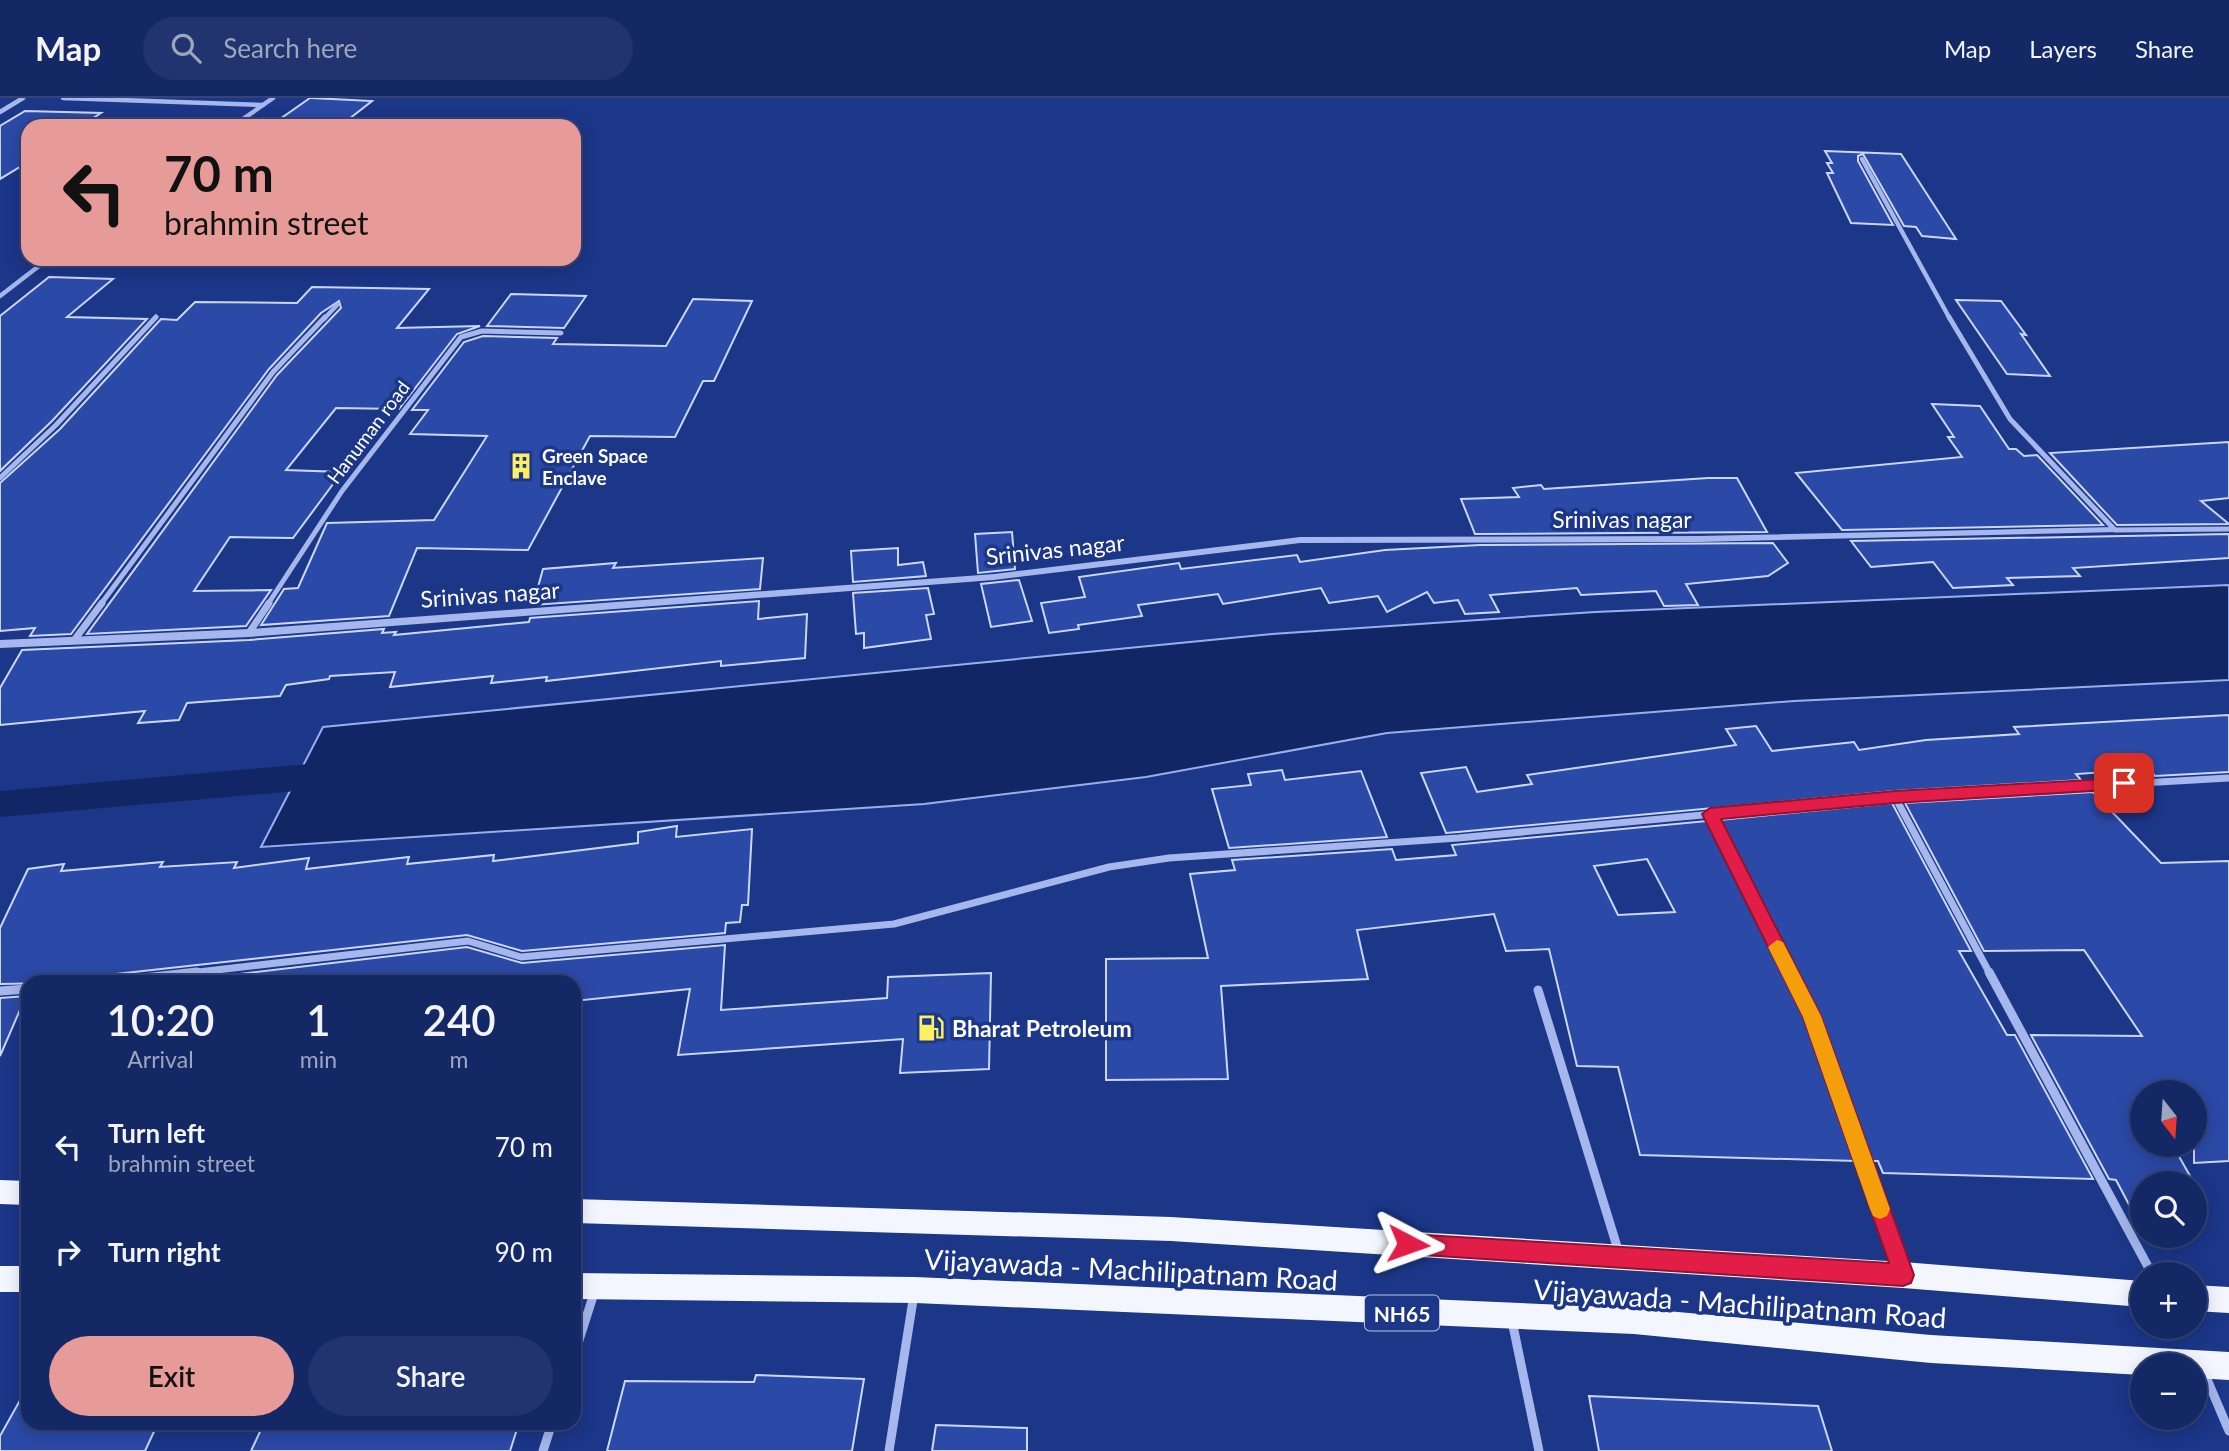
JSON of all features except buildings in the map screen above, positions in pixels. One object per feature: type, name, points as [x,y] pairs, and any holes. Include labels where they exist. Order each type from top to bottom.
[{"type":"highway","points":[[0,1192],[21,1193]]},
{"type":"highway","name":"Vijayawada - Machilipatnam Road","points":[[581,1211],[1171,1229],[1903,1275],[2130,1293]]},
{"type":"highway","points":[[0,1279],[21,1279]]},
{"type":"highway","name":"Vijayawada - Machilipatnam Road","points":[[585,1286],[915,1290],[1511,1318],[1634,1321],[1931,1349],[2130,1359]]},
{"type":"highway","points":[[2207,1299],[2229,1300]]},
{"type":"highway","name":"Vijayawada - Machilipatnam Road","points":[[2207,1364],[2229,1366]]},
{"type":"street","points":[[0,112],[23,98]]},
{"type":"street","points":[[63,98],[263,105]]},
{"type":"street","points":[[243,119],[273,98]]},
{"type":"street","points":[[1862,159],[1972,360],[2010,419],[2115,530],[2229,529]]},
{"type":"street","points":[[0,296],[38,266]]},
{"type":"street","points":[[75,639],[273,372],[337,305]]},
{"type":"street","points":[[0,478],[57,425],[156,317]]},
{"type":"street","name":"Hanuman road","points":[[249,634],[342,491],[461,337],[482,331],[561,333]]},
{"type":"street","name":"Srinivas nagar","points":[[0,644],[249,634],[993,577],[1300,540],[1699,540],[2115,530]]},
{"type":"street","points":[[169,975],[468,941],[522,957],[894,924],[1109,867],[1169,858],[1458,838],[1895,797],[2229,778]]},
{"type":"street","points":[[1895,797],[2146,1262]]},
{"type":"street","points":[[1710,814],[1812,1016],[1903,1275]]},
{"type":"street","points":[[0,991],[21,990]]},
{"type":"street","points":[[1538,990],[1612,1222],[1619,1257]]},
{"type":"street","points":[[581,1311],[585,1286]]},
{"type":"street","points":[[889,1451],[915,1290]]},
{"type":"street","points":[[1511,1318],[1539,1451]]},
{"type":"street","points":[[2207,1379],[2229,1431]]},
{"type":"street","points":[[543,1451],[550,1430]]},
{"type":"water","points":[[2229,585],[2229,680],[1794,701],[1387,733],[1146,777],[924,804],[261,847],[323,727],[1272,634],[1595,612]]},
{"type":"waterway","points":[[0,804],[342,774]]},
{"type":"slow traffic","points":[[1777,947],[1812,1016],[1880,1209]]},
{"type":"place","name":"Green Space Enclave","points":[[521,466]]},
{"type":"place","name":"Bharat Petroleum","points":[[931,1028]]},
{"type":"route","points":[[1408,1244],[1903,1275],[1812,1016],[1710,814],[1895,797],[2124,783]]}]
